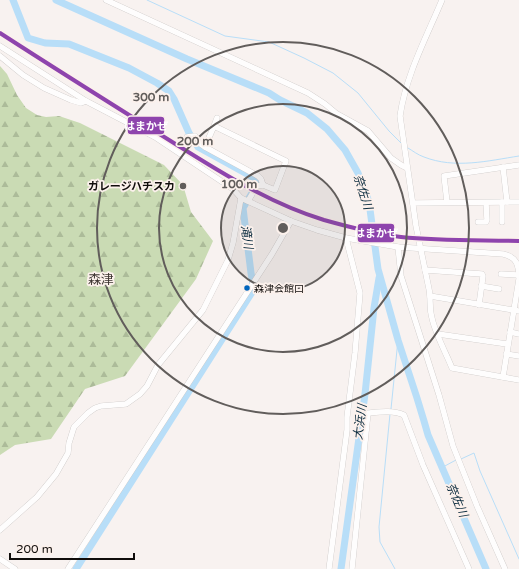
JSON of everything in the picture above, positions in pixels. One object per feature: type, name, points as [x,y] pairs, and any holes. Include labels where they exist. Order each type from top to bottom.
[{"type":"street","points":[[106,0],[308,93],[337,114],[368,131],[391,158],[401,165],[407,165]]},
{"type":"street","points":[[434,0],[441,1],[407,83],[402,99],[400,116],[420,249],[430,296],[429,305],[431,316],[452,368],[519,380]]},
{"type":"street","points":[[0,46],[86,101],[155,137],[233,189],[241,198],[291,221],[346,238],[359,239],[398,247],[471,251],[509,255],[514,258],[517,263],[519,275],[516,311],[507,344],[503,377]]},
{"type":"street","points":[[0,56],[32,82],[56,94],[81,103],[86,101]]},
{"type":"street","points":[[56,94],[62,85]]},
{"type":"street","points":[[205,147],[217,118]]},
{"type":"street","points":[[214,126],[286,161],[275,190],[263,185],[257,186],[248,201]]},
{"type":"street","points":[[187,138],[195,136],[199,143],[205,147],[258,176],[262,179],[263,185]]},
{"type":"street","points":[[447,202],[444,176],[519,165]]},
{"type":"street","points":[[502,222],[505,202],[503,167]]},
{"type":"street","points":[[0,530],[37,497],[56,474],[68,453],[69,443],[74,427],[88,413],[100,406],[126,404],[140,394],[147,386],[158,365],[202,310],[228,260],[233,243],[241,198]]},
{"type":"street","points":[[413,203],[519,202]]},
{"type":"street","points":[[478,222],[486,222],[487,220],[486,203]]},
{"type":"street","points":[[68,569],[272,254],[291,221]]},
{"type":"street","points":[[329,569],[347,430],[347,417],[355,353],[360,293],[346,238]]},
{"type":"street","points":[[398,247],[401,276],[439,395],[453,446],[477,506],[505,569]]},
{"type":"street","points":[[425,270],[482,274],[479,305]]},
{"type":"street","points":[[501,274],[519,275]]},
{"type":"street","points":[[482,286],[499,289]]},
{"type":"street","points":[[430,296],[516,311]]},
{"type":"street","points":[[510,332],[519,334]]},
{"type":"street","points":[[438,334],[507,344]]},
{"type":"street","points":[[506,354],[519,356]]},
{"type":"street","points":[[352,569],[368,413],[381,412],[399,413],[404,415],[423,465],[469,569]]},
{"type":"street","points":[[0,559],[15,569]]},
{"type":"green space","points":[[0,66],[7,74],[17,95],[26,108],[37,115],[46,117],[59,116],[80,123],[164,165],[183,185],[191,212],[213,241],[196,279],[125,376],[85,389],[51,439],[15,445],[0,455]]},
{"type":"waterway","name":"滝川","points":[[13,0],[28,38],[45,43],[69,44],[129,68],[157,83],[169,91],[189,133],[198,147],[256,179],[258,183],[243,208],[254,289],[76,569]]},
{"type":"waterway","name":"奈佐川","points":[[56,0],[187,59],[269,93],[307,113],[327,129],[345,150],[358,173],[369,202],[378,269],[398,340],[428,435],[486,569]]},
{"type":"waterway","points":[[147,0],[225,36],[269,42],[333,73],[358,93],[389,131],[402,144]]},
{"type":"waterway","points":[[408,148],[424,157],[447,163],[483,162],[519,156]]},
{"type":"waterway","name":"大浜川","points":[[341,569],[379,278]]},
{"type":"waterway","points":[[391,409],[398,340]]},
{"type":"waterway","points":[[390,414],[379,527],[380,542],[395,569]]},
{"type":"waterway","points":[[461,459],[474,453],[480,471],[519,559]]},
{"type":"waterway","points":[[443,467],[456,460]]},
{"type":"transit line","name":"はまかぜ","points":[[0,33],[236,181],[279,203],[301,212],[352,228],[401,237],[445,240],[519,241]]},
{"type":"place","name":"ガレージハチスカ","points":[[183,186]]},
{"type":"place","name":"森津会館口","points":[[247,288]]},
{"type":"district","name":"森津","points":[[101,279]]}]
